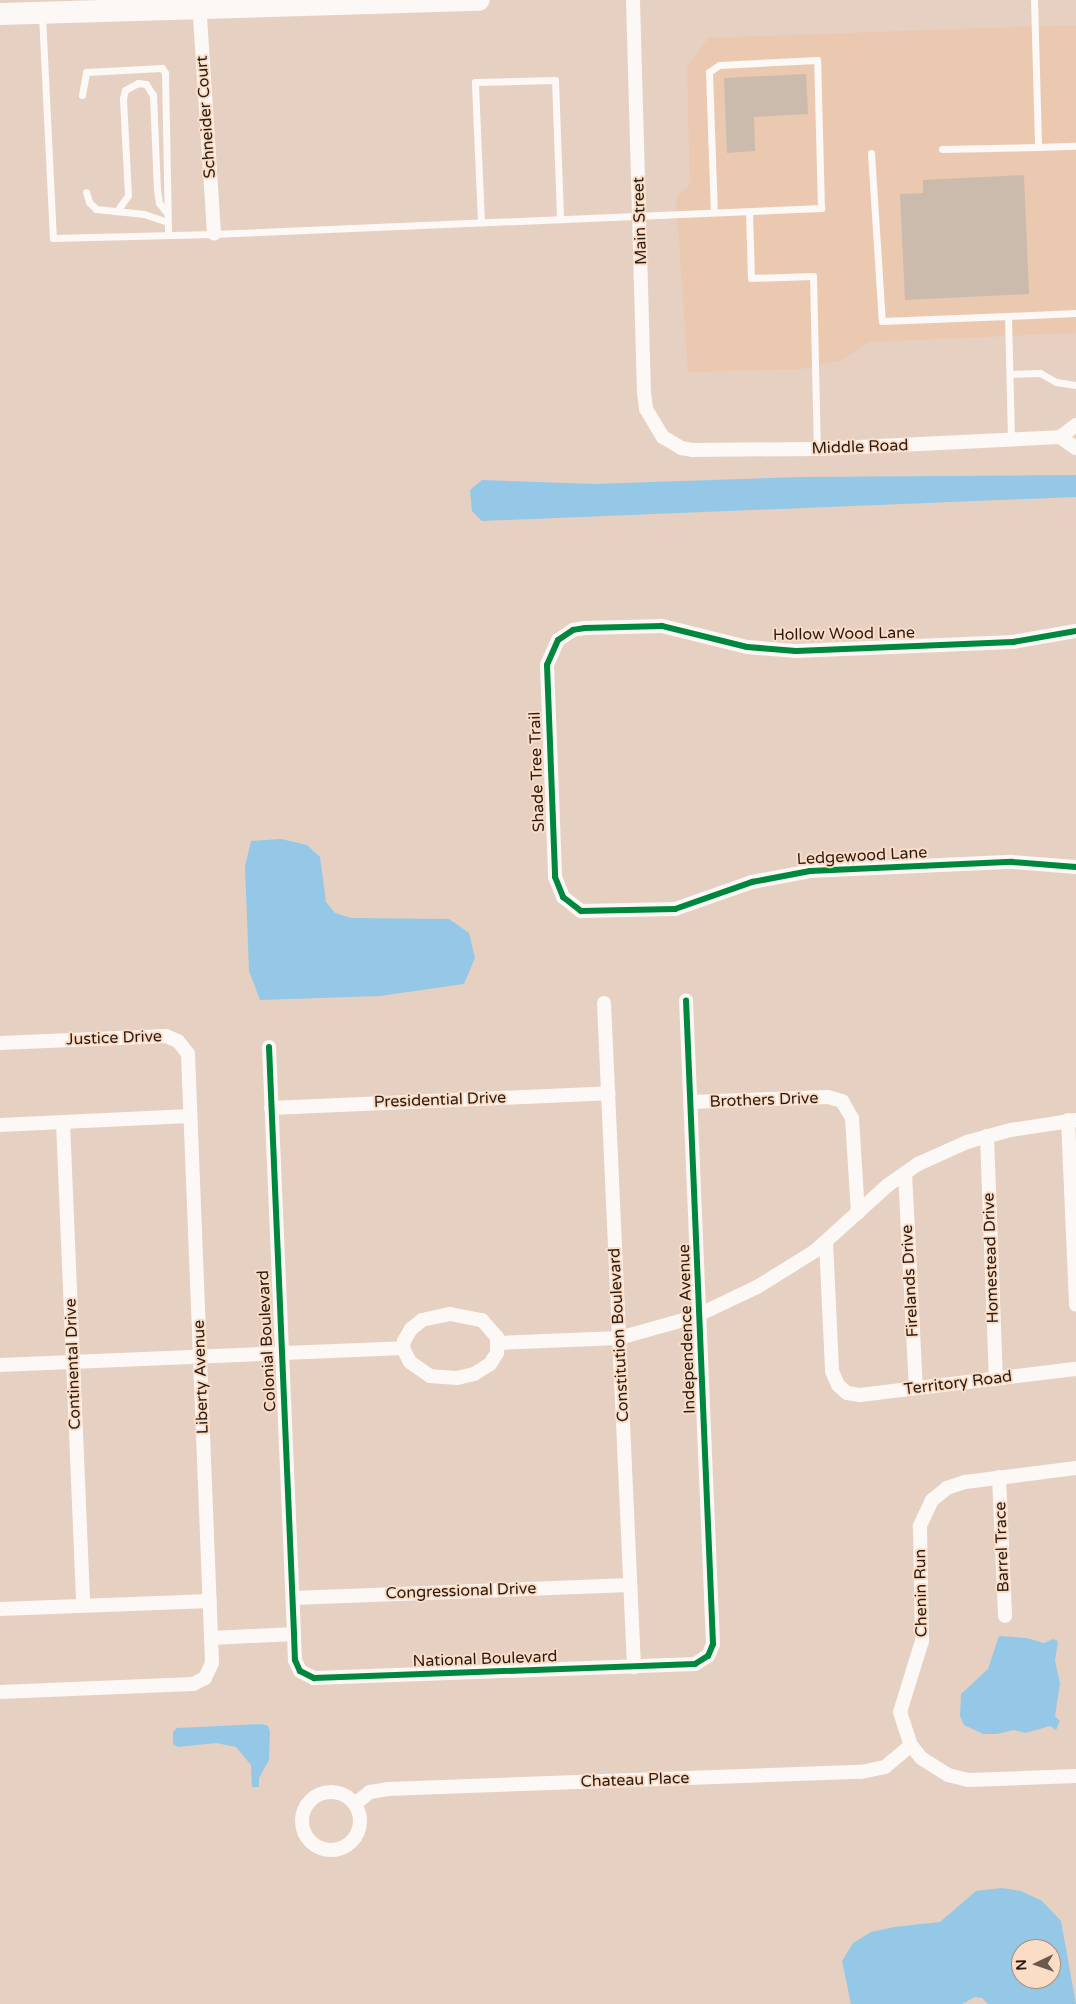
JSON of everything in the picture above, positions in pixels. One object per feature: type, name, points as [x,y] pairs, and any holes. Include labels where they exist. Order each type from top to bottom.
[{"type":"main road","points":[[0,14],[200,4],[479,0]]},
{"type":"street","name":"Main Street","points":[[633,0],[646,409],[663,437]]},
{"type":"street","name":"Schneider Court","points":[[200,4],[214,234]]},
{"type":"street","points":[[1076,425],[1060,437],[1076,448]]},
{"type":"street","name":"Middle Road","points":[[663,437],[681,448],[692,450],[1011,442],[1060,437]]},
{"type":"street","name":"Hollow Wood Lane","points":[[558,640],[577,629],[656,625],[747,647],[808,651],[1021,642],[1076,631]]},
{"type":"street","name":"Shade Tree Trail","points":[[558,640],[547,665],[554,861],[558,888],[567,902]]},
{"type":"street","name":"Ledgewood Lane","points":[[567,902],[577,910],[590,913],[654,911],[684,906],[745,884],[796,873],[1012,862],[1076,867]]},
{"type":"street","name":"Independence Avenue","points":[[686,1000],[713,1644],[708,1656]]},
{"type":"street","name":"Constitution Boulevard","points":[[604,1003],[634,1667]]},
{"type":"street","name":"Justice Drive","points":[[0,1043],[170,1036],[188,1054],[190,1116]]},
{"type":"street","name":"Colonial Boulevard","points":[[269,1047],[294,1634]]},
{"type":"street","name":"Presidential Drive","points":[[271,1108],[609,1093]]},
{"type":"street","name":"Brothers Drive","points":[[690,1102],[828,1097],[842,1101],[852,1118],[858,1213]]},
{"type":"street","points":[[0,1125],[190,1116]]},
{"type":"street","name":"Liberty Avenue","points":[[190,1116],[211,1638]]},
{"type":"street","points":[[498,1343],[619,1338],[700,1314],[756,1288],[826,1242],[905,1173],[938,1154],[987,1136],[1072,1120],[1076,1305]]},
{"type":"street","name":"Continental Drive","points":[[64,1122],[83,1606]]},
{"type":"street","name":"Homestead Drive","points":[[987,1136],[996,1379]]},
{"type":"street","name":"Firelands Drive","points":[[905,1173],[916,1388]]},
{"type":"street","name":"Territory Road","points":[[826,1242],[832,1371],[842,1390],[860,1395],[1076,1369]]},
{"type":"street","points":[[450,1314],[482,1320],[493,1331],[498,1343],[497,1353],[490,1364],[474,1374],[457,1378],[422,1373],[410,1362],[403,1348],[407,1335],[422,1320],[450,1314]]},
{"type":"street","points":[[0,1365],[403,1348]]},
{"type":"street","name":"Chenin Run","points":[[1076,1468],[999,1477],[947,1488],[932,1500],[922,1518],[922,1641],[900,1712],[911,1745],[934,1768],[968,1780],[1076,1776]]},
{"type":"street","name":"Barrel Trace","points":[[999,1477],[1004,1616]]},
{"type":"street","name":"Congressional Drive","points":[[293,1598],[630,1585]]},
{"type":"street","points":[[0,1609],[210,1601]]},
{"type":"street","points":[[0,1692],[196,1683],[210,1671],[211,1638],[294,1634]]},
{"type":"street","name":"National Boulevard","points":[[294,1634],[298,1668],[303,1674],[314,1678],[695,1664],[708,1656]]},
{"type":"street","name":"Chateau Place","points":[[355,1804],[370,1792],[388,1788],[861,1772],[885,1767],[911,1745]]},
{"type":"street","points":[[330,1792],[348,1797],[355,1804],[360,1822],[358,1831],[346,1845],[328,1850],[311,1842],[305,1834],[303,1815],[312,1799],[330,1792]]},
{"type":"lane","points":[[1034,0],[1038,147]]},
{"type":"lane","points":[[42,12],[53,238],[214,234],[820,208],[817,60],[719,65],[709,72],[714,212]]},
{"type":"lane","points":[[82,95],[86,72],[162,68],[165,73],[168,235]]},
{"type":"lane","points":[[481,222],[475,82],[555,80],[560,218]]},
{"type":"lane","points":[[117,212],[128,195],[123,98],[125,90],[138,83],[146,84],[153,95],[157,190],[159,203],[167,213]]},
{"type":"lane","points":[[942,149],[1076,146]]},
{"type":"lane","points":[[871,153],[882,321],[1076,313]]},
{"type":"lane","points":[[86,192],[88,202],[96,209],[144,214],[167,222]]},
{"type":"lane","points":[[749,211],[752,278],[813,276],[817,448]]},
{"type":"lane","points":[[1008,316],[1011,442]]},
{"type":"lane","points":[[1010,374],[1040,373],[1061,384],[1076,386]]},
{"type":"shaded area","points":[[1076,25],[1076,333],[870,342],[842,360],[802,369],[688,372],[676,197],[690,184],[687,68],[708,38]]},
{"type":"water","points":[[1076,475],[1076,497],[482,521],[472,511],[470,490],[482,480],[594,484],[802,477]]},
{"type":"water","points":[[281,839],[307,845],[320,857],[326,902],[335,913],[351,918],[449,919],[469,933],[475,958],[464,984],[380,996],[260,1000],[249,971],[245,866],[251,841]]},
{"type":"water","points":[[999,1636],[1027,1638],[1044,1643],[1053,1639],[1058,1641],[1055,1661],[1060,1683],[1055,1716],[1060,1721],[1056,1730],[1050,1726],[1025,1733],[1014,1730],[997,1734],[983,1734],[964,1725],[960,1716],[961,1694],[988,1669]]},
{"type":"water","points":[[262,1724],[268,1726],[270,1732],[269,1760],[259,1778],[259,1787],[252,1787],[251,1765],[236,1747],[216,1743],[178,1747],[173,1744],[173,1732],[177,1728]]},
{"type":"water","points":[[1002,1888],[1021,1891],[1042,1901],[1061,1921],[1076,2004],[988,2004],[982,1998],[975,1997],[962,2004],[851,2004],[842,1961],[853,1943],[871,1932],[894,1927],[940,1922],[976,1891]]},
{"type":"building","points":[[806,74],[808,114],[754,117],[755,151],[727,153],[724,78]]},
{"type":"building","points":[[1024,175],[1029,294],[905,300],[900,194],[923,193],[923,180]]},
{"type":"cycle path","points":[[1076,631],[1013,642],[796,651],[747,647],[662,626],[585,628],[573,630],[558,640],[547,665],[555,877],[563,897],[581,911],[675,909],[752,882],[810,871],[1012,862],[1076,867]]},
{"type":"cycle path","points":[[269,1047],[295,1660],[300,1671],[314,1678],[695,1664],[708,1656],[713,1644],[686,1001]]}]
